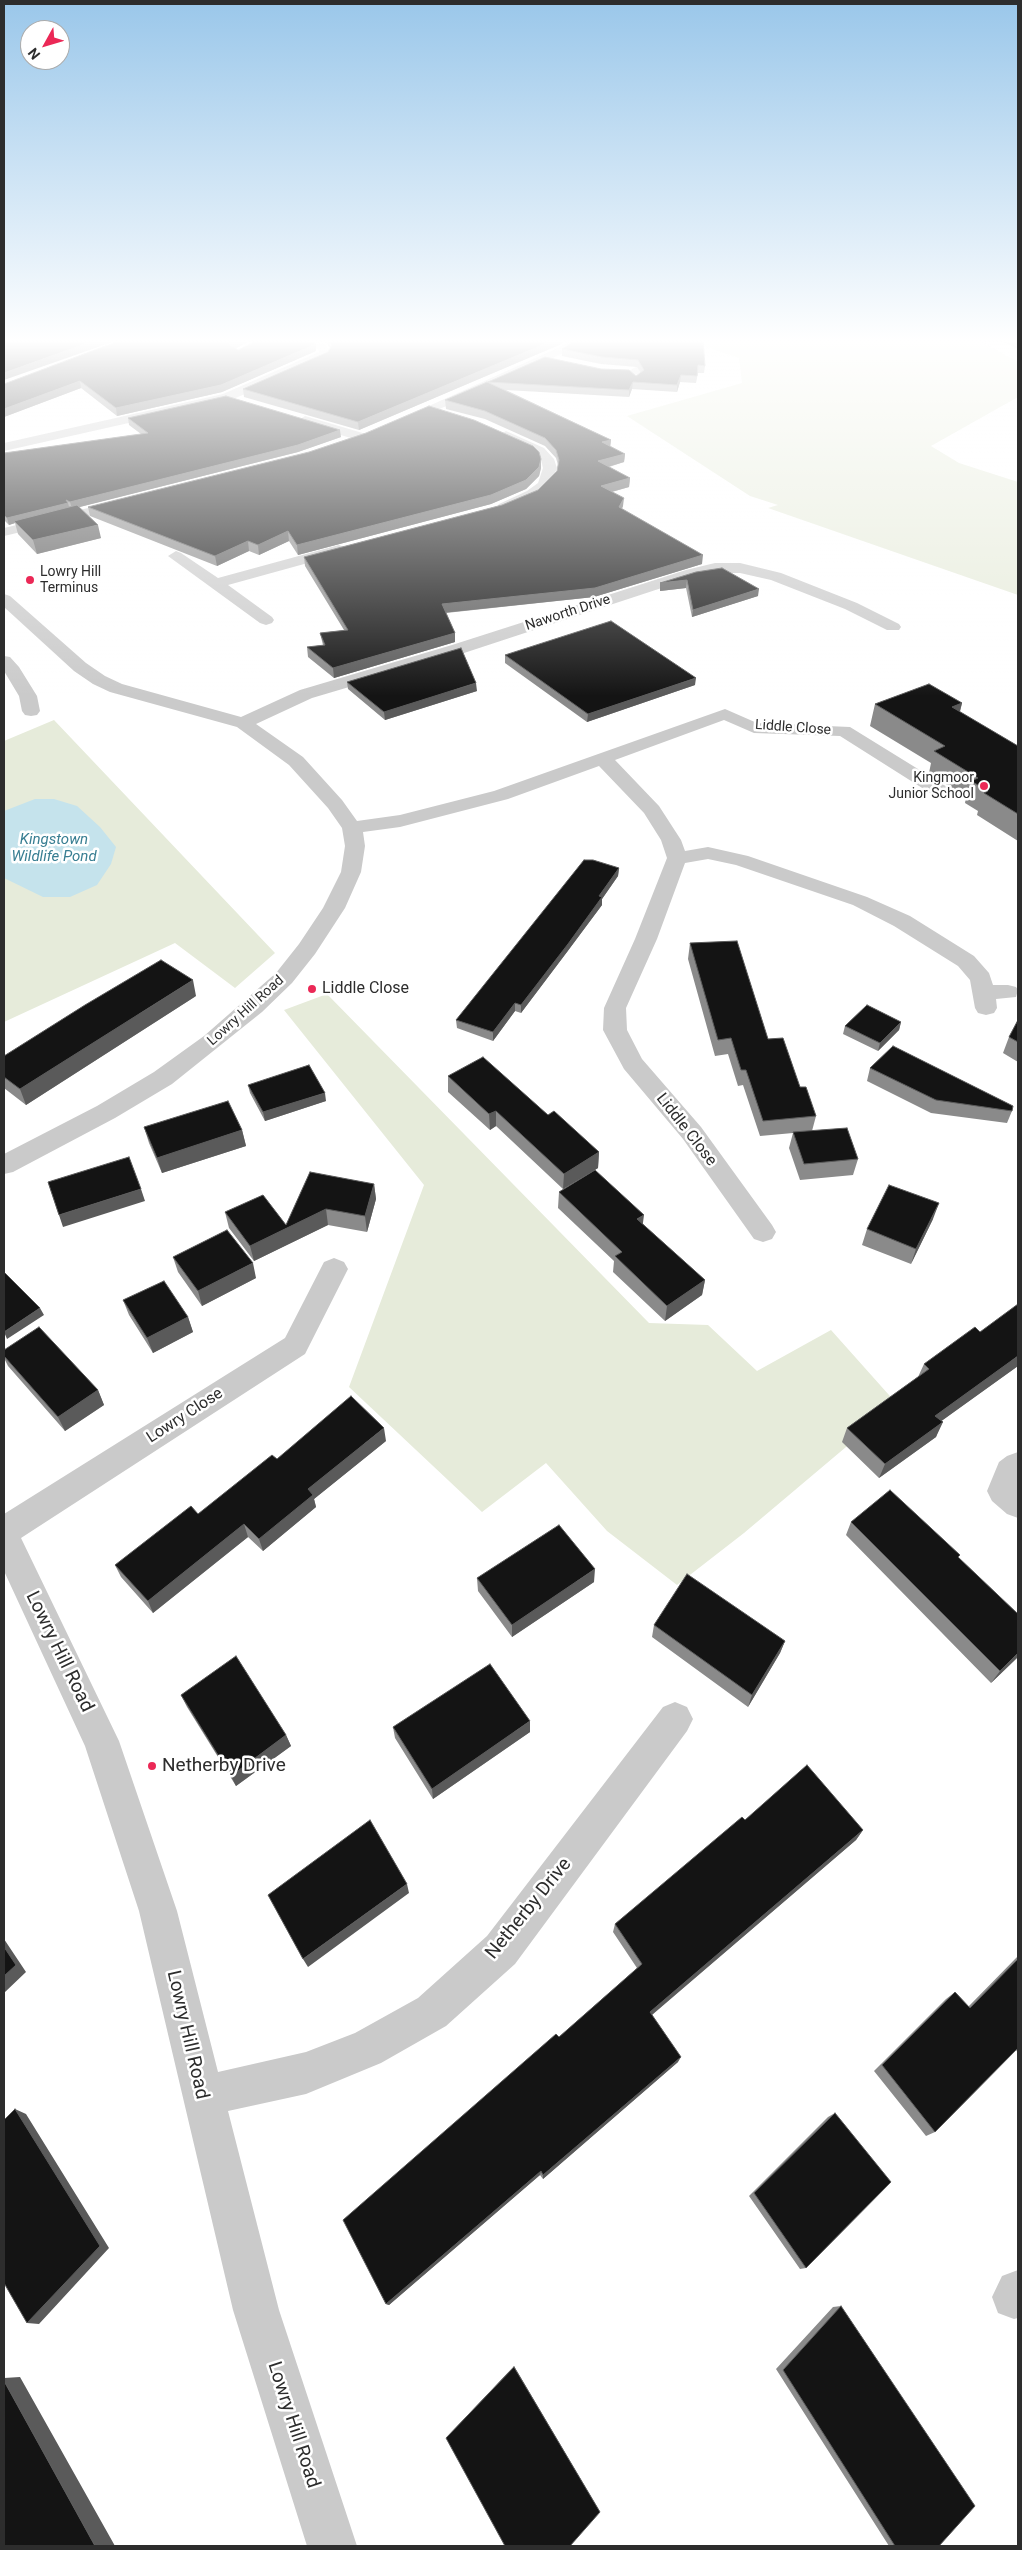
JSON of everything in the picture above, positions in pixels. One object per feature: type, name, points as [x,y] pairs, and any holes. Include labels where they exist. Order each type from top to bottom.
[{"type":"street","points":[[487,511],[514,504],[544,485],[550,468],[547,458]]},
{"type":"street","points":[[4,532],[142,499]]},
{"type":"street","points":[[215,584],[355,546]]},
{"type":"street","points":[[176,556],[266,620]]},
{"type":"street","name":"Naworth Drive","points":[[242,723],[306,694],[715,568],[740,568],[776,576],[851,606],[893,627]]},
{"type":"street","points":[[6,604],[80,667],[100,680],[116,688],[242,723],[296,761],[335,804],[352,828]]},
{"type":"street","points":[[4,661],[14,671],[28,696],[31,711]]},
{"type":"street","name":"Liddle Close","points":[[352,828],[400,821],[501,795],[604,760],[725,714],[754,728],[844,732],[945,794]]},
{"type":"street","points":[[604,760],[652,810],[671,840],[677,858],[708,853],[741,860],[860,901],[902,920],[966,961],[981,978],[985,1000],[1008,992]]},
{"type":"street","name":"Lowry Hill Road","points":[[4,1164],[106,1112],[163,1078],[212,1042],[254,1007],[284,978],[307,949],[334,908],[351,872],[355,846],[352,828]]},
{"type":"street","name":"Liddle Close","points":[[677,858],[646,939],[615,1008],[615,1030],[632,1062],[692,1133],[763,1232]]},
{"type":"street","name":"Lowry Close","points":[[4,1532],[295,1346],[334,1269]]},
{"type":"street","points":[[1018,1465],[1010,1472],[1003,1491],[1018,1504]]},
{"type":"street","name":"Lowry Hill Road","points":[[4,1537],[101,1742],[158,1911],[256,2310],[332,2546]]},
{"type":"street","name":"Netherby Drive","points":[[202,2096],[306,2073],[367,2049],[432,2012],[501,1950],[675,1719]]},
{"type":"green space","points":[[692,458],[951,458],[959,463],[1018,482],[1018,595],[768,508],[778,505],[750,496]]},
{"type":"green space","points":[[54,720],[275,953],[235,988],[175,943],[4,1022],[4,741]]},
{"type":"green space","points":[[327,994],[649,1323],[708,1325],[757,1371],[831,1330],[897,1404],[744,1533],[677,1585],[607,1531],[546,1463],[482,1512],[349,1387],[424,1185],[284,1010]]},
{"type":"water","name":"Kingstown Wildlife Pond","points":[[35,799],[54,799],[77,806],[100,827],[116,847],[111,864],[97,885],[70,897],[43,897],[4,878],[4,811]]},
{"type":"building","points":[[4,458],[246,458],[70,502],[66,500],[68,503],[7,518],[4,515]]},
{"type":"building","points":[[285,458],[541,459],[539,467],[526,480],[491,495],[297,545],[288,531],[258,545],[248,541],[215,556],[88,507]]},
{"type":"building","points":[[558,458],[610,458],[598,461],[630,478],[601,486],[624,498],[619,507],[703,555],[595,588],[442,604],[455,633],[333,668],[307,647],[325,645],[320,633],[348,630],[304,557],[502,505],[538,490],[557,471]]},
{"type":"building","points":[[77,505],[98,525],[33,540],[14,521]]},
{"type":"building","points":[[722,568],[759,589],[693,610],[687,580],[660,583],[696,572]]},
{"type":"building","points":[[611,621],[696,678],[588,714],[505,655]]},
{"type":"building","points":[[461,648],[476,683],[384,712],[347,682]]},
{"type":"building","points":[[929,684],[962,703],[952,707],[1018,746],[1018,814],[984,793],[988,791],[971,781],[978,778],[934,751],[945,746],[875,704]]},
{"type":"building","points":[[584,860],[593,860],[619,868],[599,896],[602,897],[521,1005],[515,1003],[493,1032],[456,1020]]},
{"type":"building","points":[[737,941],[768,1039],[783,1038],[800,1087],[806,1087],[816,1116],[763,1121],[746,1070],[741,1070],[731,1038],[718,1040],[690,943]]},
{"type":"building","points":[[161,960],[193,980],[20,1089],[4,1077],[4,1056]]},
{"type":"building","points":[[867,1005],[901,1022],[880,1043],[845,1026]]},
{"type":"building","points":[[1018,1020],[1018,1042],[1009,1037]]},
{"type":"building","points":[[893,1046],[1013,1106],[1012,1111],[936,1100],[870,1068]]},
{"type":"building","points":[[483,1057],[548,1115],[554,1111],[599,1152],[564,1174],[496,1111],[489,1114],[448,1076]]},
{"type":"building","points":[[309,1065],[325,1093],[263,1112],[248,1085]]},
{"type":"building","points":[[228,1101],[242,1130],[157,1158],[144,1127]]},
{"type":"building","points":[[847,1128],[858,1159],[804,1164],[793,1132]]},
{"type":"building","points":[[129,1157],[141,1189],[59,1215],[48,1182]]},
{"type":"building","points":[[595,1170],[644,1215],[637,1219],[705,1280],[667,1306],[615,1256],[622,1252],[559,1192]]},
{"type":"building","points":[[310,1172],[374,1184],[365,1216],[326,1209],[250,1246],[225,1212],[263,1195],[286,1225]]},
{"type":"building","points":[[889,1185],[939,1203],[916,1249],[867,1229]]},
{"type":"building","points":[[227,1230],[253,1263],[198,1291],[173,1257]]},
{"type":"building","points":[[4,1272],[40,1308],[4,1332]]},
{"type":"building","points":[[164,1281],[188,1317],[147,1338],[123,1300]]},
{"type":"building","points":[[1018,1304],[1018,1356],[935,1416],[943,1422],[885,1464],[847,1428],[929,1369],[924,1364],[975,1327],[980,1332]]},
{"type":"building","points":[[39,1327],[98,1390],[58,1417],[4,1356],[4,1350]]},
{"type":"building","points":[[351,1396],[384,1428],[308,1489],[313,1495],[259,1539],[244,1524],[148,1601],[115,1565],[191,1506],[198,1514],[272,1455],[277,1459]]},
{"type":"building","points":[[890,1490],[960,1555],[958,1557],[1018,1614],[1018,1653],[1000,1671],[851,1522]]},
{"type":"building","points":[[559,1525],[595,1569],[512,1625],[477,1578]]},
{"type":"building","points":[[687,1574],[785,1641],[752,1695],[654,1625]]},
{"type":"building","points":[[236,1656],[286,1735],[231,1776],[181,1695]]},
{"type":"building","points":[[490,1664],[530,1721],[432,1789],[393,1727]]},
{"type":"building","points":[[807,1765],[863,1830],[650,2012],[681,2057],[543,2175],[541,2171],[386,2304],[343,2220],[556,2034],[559,2037],[642,1964],[615,1924],[742,1817],[745,1820]]},
{"type":"building","points":[[370,1820],[407,1884],[303,1959],[268,1895]]},
{"type":"building","points":[[4,1947],[16,1965],[4,1976]]},
{"type":"building","points":[[1018,1959],[1018,2048],[935,2132],[882,2065],[955,1992],[970,2008]]},
{"type":"building","points":[[15,2109],[100,2246],[27,2323],[4,2283],[4,2120]]},
{"type":"building","points":[[835,2113],[891,2182],[806,2268],[754,2193]]},
{"type":"building","points":[[841,2306],[975,2506],[939,2546],[895,2546],[783,2370]]},
{"type":"building","points":[[514,2367],[600,2512],[570,2546],[505,2546],[446,2438]]},
{"type":"building","points":[[4,2381],[95,2546],[4,2546]]},
{"type":"place","name":"Lowry Hill Terminus","points":[[30,580]]},
{"type":"place","name":"Kingmoor Junior School","points":[[984,786]]},
{"type":"place","name":"Liddle Close","points":[[312,989]]},
{"type":"place","name":"Netherby Drive","points":[[152,1766]]}]
